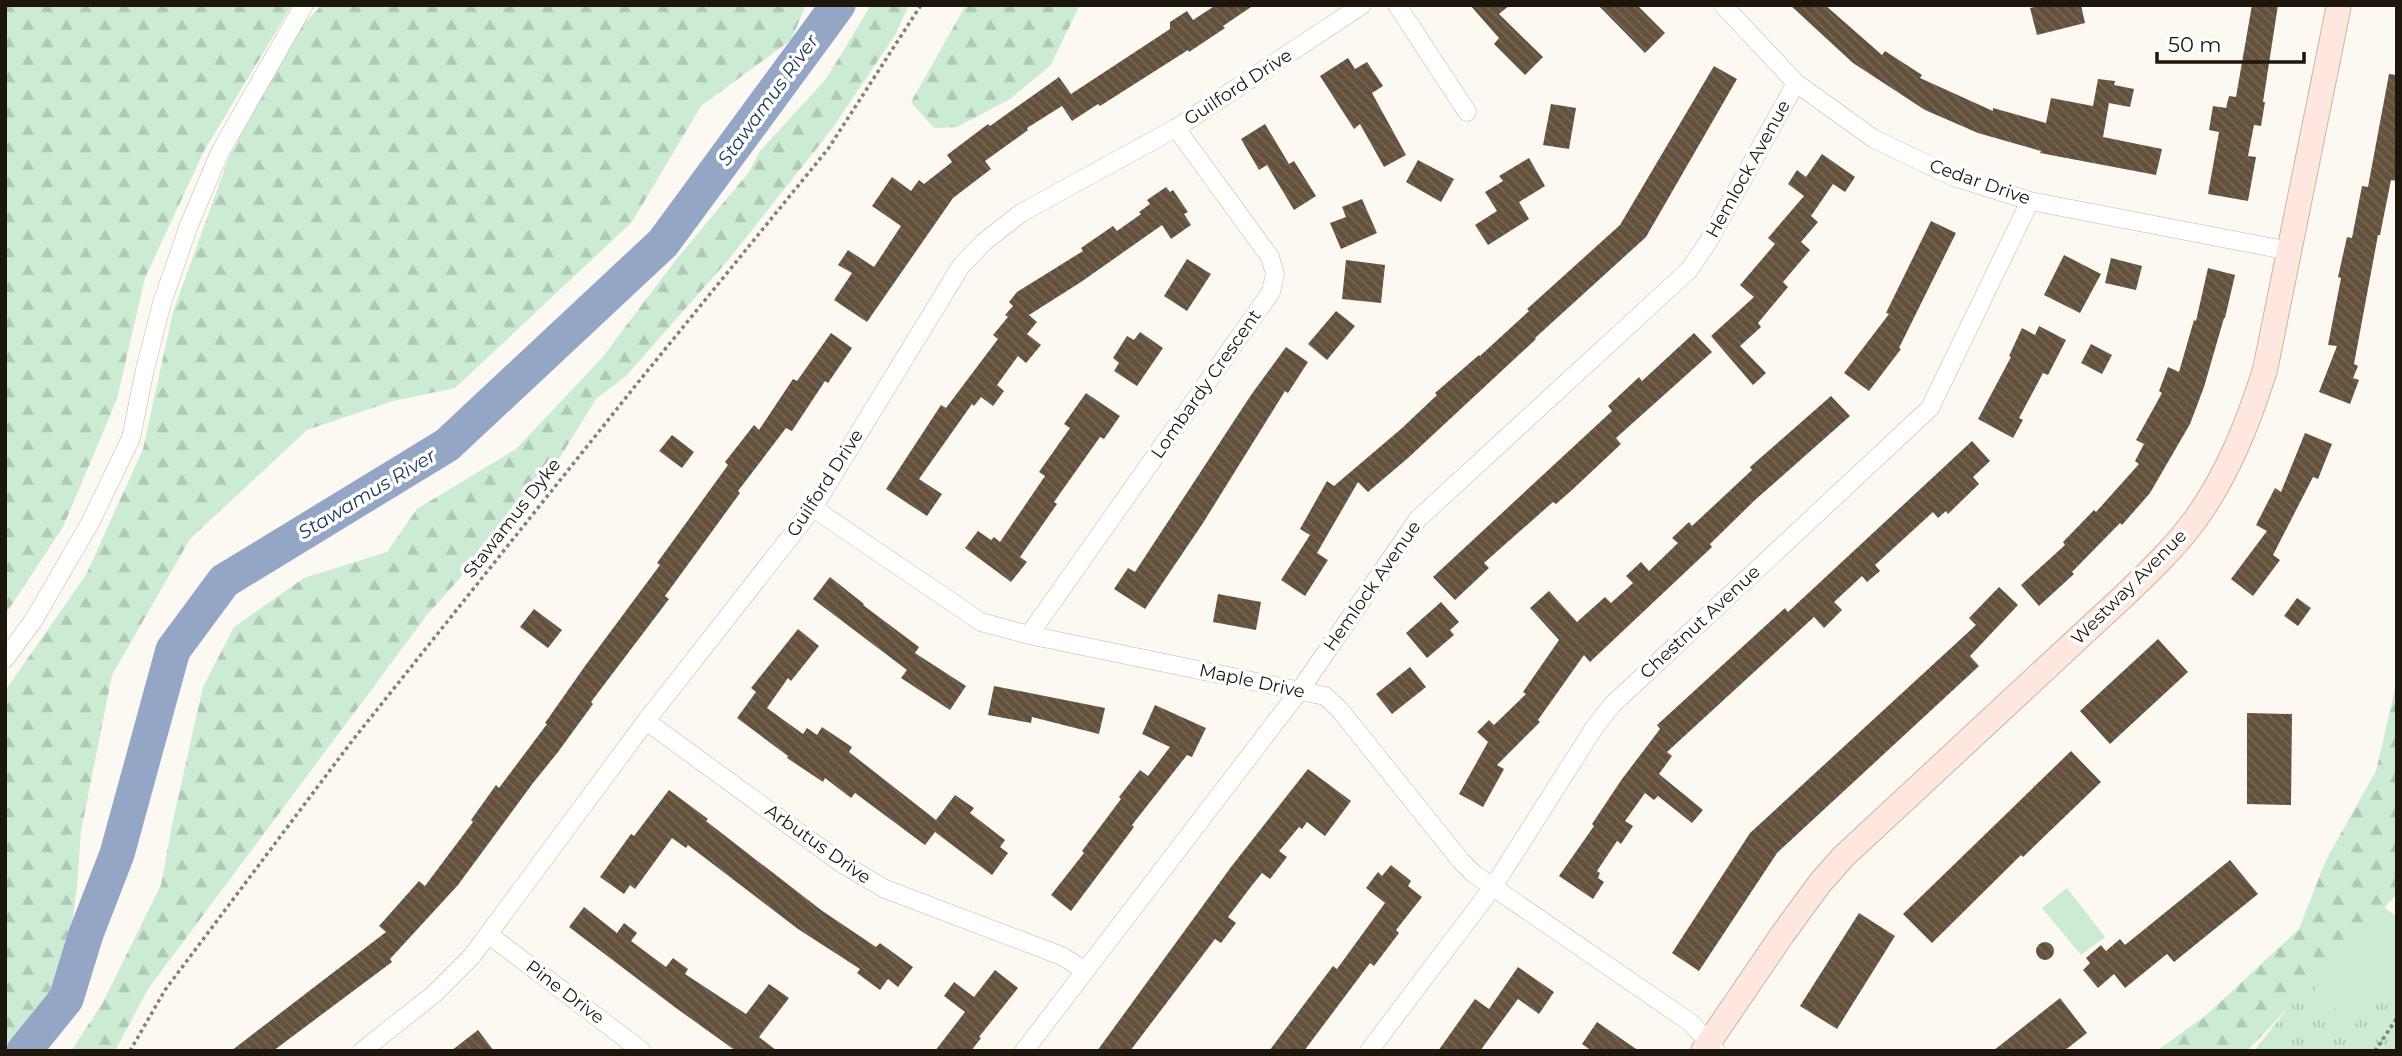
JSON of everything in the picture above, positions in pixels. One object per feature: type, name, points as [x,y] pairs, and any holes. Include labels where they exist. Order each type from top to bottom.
[{"type":"street","points":[[5,659],[33,621],[90,523],[131,438],[162,303],[189,225],[220,152],[304,5]]},
{"type":"street","name":"Guilford Drive","points":[[362,1051],[452,977],[488,934],[646,721],[813,508],[961,266],[976,250],[1021,213],[1176,128],[1362,5]]},
{"type":"street","points":[[1396,5],[1468,112]]},
{"type":"street","name":"Cedar Drive","points":[[1723,5],[1796,83],[1874,139],[1954,177],[2030,201],[2290,251]]},
{"type":"street","name":"Westway Avenue","points":[[1710,1048],[1782,935],[1820,883],[1844,856],[2126,594],[2195,520],[2218,485],[2250,415],[2265,370],[2339,5]]},
{"type":"street","name":"Hemlock Avenue","points":[[1024,1051],[1300,690],[1418,519],[1689,270],[1708,242],[1796,83]]},
{"type":"street","name":"Lombardy Crescent","points":[[1029,635],[1271,292],[1275,274],[1270,257],[1176,128]]},
{"type":"street","name":"Chestnut Avenue","points":[[1369,1051],[1493,887],[1594,728],[1612,705],[1930,408],[2030,201]]},
{"type":"street","name":"Maple Drive","points":[[813,508],[981,622],[1029,635],[1325,696],[1339,709],[1461,861],[1493,887],[1692,1023],[1710,1048]]},
{"type":"street","name":"Arbutus Drive","points":[[646,721],[864,878],[908,899],[1062,956],[1084,970]]},
{"type":"street","name":"Pine Drive","points":[[488,934],[642,1051]]},
{"type":"path","name":"Stawamus Dyke","points":[[130,1051],[165,990],[352,741],[828,149],[921,5]]},
{"type":"path","points":[[2375,1051],[2397,1018]]},
{"type":"green space","points":[[5,5],[292,5],[204,151],[145,278],[117,399],[63,527],[5,615]]},
{"type":"green space","points":[[322,5],[806,5],[791,40],[701,106],[632,222],[455,388],[393,401],[307,430],[190,539],[112,675],[81,831],[77,887],[66,967],[53,998],[17,1047],[12,1051],[5,1051],[5,691],[86,575],[143,449],[173,312],[229,157],[298,30]]},
{"type":"green space","points":[[871,5],[909,5],[895,35],[832,129],[729,259],[626,376],[596,399],[544,483],[427,615],[148,989],[115,1051],[71,1051],[102,1004],[161,885],[203,687],[234,627],[304,578],[387,552],[417,509],[516,449],[601,359],[675,261],[749,172],[760,151],[826,79]]},
{"type":"green space","points":[[966,5],[1080,5],[1050,66],[1010,99],[957,127],[934,128],[911,102]]},
{"type":"green space","points":[[2397,680],[2397,894],[2247,1051],[2156,1051],[2204,1017],[2299,929],[2326,860],[2376,771]]},
{"type":"green space","points":[[2067,888],[2105,937],[2081,955],[2042,908]]},
{"type":"green space","points":[[2384,907],[2397,918],[2397,1051],[2254,1051],[2289,1007]]},
{"type":"green space","points":[[2384,907],[2397,918],[2397,974],[2355,1024],[2314,991]]},
{"type":"building","points":[[1216,5],[1254,5],[1189,52],[1188,50],[1100,106],[1098,104],[1072,121],[1062,106],[1027,128],[1028,130],[985,161],[991,169],[953,198],[867,322],[834,300],[852,273],[838,265],[848,250],[874,267],[901,226],[872,206],[892,177],[911,191],[919,180],[924,184],[952,162],[947,155],[1059,77],[1071,94],[1170,29],[1170,22],[1187,11],[1193,20]]},
{"type":"building","points":[[1470,5],[1510,5],[1499,14],[1543,57],[1525,75],[1494,44],[1499,38]]},
{"type":"building","points":[[1598,5],[1637,5],[1665,33],[1645,53]]},
{"type":"building","points":[[1790,5],[1825,5],[1882,55],[1885,51],[1922,75],[1920,78],[1993,111],[1993,108],[2046,123],[2051,98],[2093,106],[2098,79],[2115,81],[2114,85],[2134,89],[2130,107],[2109,103],[2103,137],[2162,149],[2156,175],[2040,153],[2041,151],[1978,133],[1925,110],[1853,63]]},
{"type":"building","points":[[2042,5],[2081,5],[2085,23],[2037,35],[2030,8]]},
{"type":"building","points":[[2252,5],[2278,5],[2261,126],[2254,125],[2248,156],[2256,157],[2248,201],[2208,194],[2219,132],[2209,130],[2213,106],[2226,108],[2229,96],[2236,97]]},
{"type":"building","points":[[1348,58],[1355,69],[1367,62],[1383,86],[1372,93],[1406,155],[1384,167],[1360,124],[1354,129],[1320,76]]},
{"type":"building","points":[[1714,66],[1737,79],[1646,237],[1408,458],[1368,492],[1358,482],[1317,553],[1328,560],[1305,596],[1281,580],[1310,535],[1300,529],[1327,481],[1334,486],[1401,429],[1437,395],[1435,393],[1480,356],[1529,311],[1527,309],[1620,225]]},
{"type":"building","points":[[2389,74],[2397,75],[2397,181],[2391,180],[2378,235],[2354,364],[2358,366],[2353,378],[2359,380],[2350,404],[2319,392],[2337,346],[2328,345],[2341,278],[2338,277],[2347,237],[2352,238],[2362,186],[2368,187]]},
{"type":"building","points":[[1551,104],[1576,108],[1569,149],[1543,145]]},
{"type":"building","points":[[1265,124],[1289,164],[1294,161],[1316,196],[1294,210],[1267,165],[1259,170],[1241,139]]},
{"type":"building","points":[[1822,154],[1855,177],[1845,192],[1833,184],[1811,216],[1818,222],[1801,242],[1810,250],[1783,282],[1788,287],[1758,323],[1761,327],[1740,346],[1766,373],[1753,385],[1711,336],[1754,297],[1740,285],[1775,244],[1768,238],[1804,196],[1788,184],[1797,170],[1806,177]]},
{"type":"building","points":[[1529,158],[1545,186],[1519,202],[1529,219],[1488,245],[1475,225],[1497,211],[1485,192],[1503,181],[1499,176]]},
{"type":"building","points":[[1418,160],[1454,179],[1441,202],[1406,182]]},
{"type":"building","points":[[1166,187],[1170,192],[1173,190],[1188,212],[1184,214],[1191,225],[1171,239],[1162,225],[1029,315],[1037,322],[1027,334],[1041,345],[1026,363],[1018,356],[997,385],[1004,391],[993,406],[981,397],[974,406],[972,404],[919,479],[942,494],[927,516],[886,489],[941,405],[946,408],[998,339],[993,335],[1008,317],[1005,315],[1013,306],[1009,302],[1017,292],[1083,251],[1081,248],[1113,226],[1117,231],[1141,214],[1139,212],[1150,204],[1147,200]]},
{"type":"building","points":[[1362,199],[1377,233],[1341,249],[1330,223],[1346,217],[1342,207]]},
{"type":"building","points":[[1931,221],[1956,233],[1899,348],[1901,349],[1869,391],[1844,373],[1889,314],[1886,313]]},
{"type":"building","points":[[2064,255],[2101,274],[2080,313],[2044,295]]},
{"type":"building","points":[[2111,258],[2142,266],[2136,290],[2105,283]]},
{"type":"building","points":[[1187,259],[1211,274],[1187,311],[1164,296]]},
{"type":"building","points":[[1346,260],[1385,265],[1381,303],[1342,299]]},
{"type":"building","points":[[2208,268],[2235,275],[2225,318],[2190,424],[2150,493],[2122,525],[2120,523],[2072,572],[2074,574],[2039,606],[2021,585],[2065,545],[2063,542],[2094,510],[2096,512],[2139,464],[2135,461],[2144,444],[2136,440],[2162,393],[2159,391],[2168,367],[2179,372],[2194,320],[2196,321]]},
{"type":"building","points":[[1336,311],[1355,326],[1327,360],[1308,344]]},
{"type":"building","points":[[2039,326],[2066,340],[2048,375],[2043,373],[2019,418],[2023,420],[2013,438],[1978,419],[2011,357],[2009,356],[2022,328],[2035,335]]},
{"type":"building","points":[[1140,332],[1163,348],[1137,386],[1114,371],[1119,363],[1113,358],[1127,336],[1134,340]]},
{"type":"building","points":[[831,333],[852,348],[828,383],[825,381],[792,431],[786,428],[738,491],[740,493],[665,596],[669,599],[458,885],[390,959],[392,962],[273,1051],[231,1051],[386,932],[379,926],[419,881],[425,886],[473,822],[471,820],[496,785],[499,788],[547,724],[545,723],[585,666],[660,565],[657,563],[728,465],[725,462],[754,425],[759,430],[793,379],[797,381]]},
{"type":"building","points":[[1694,333],[1712,352],[1616,438],[1621,444],[1572,490],[1556,504],[1553,502],[1484,563],[1489,568],[1455,600],[1433,577],[1612,411],[1608,406],[1639,377],[1642,381]]},
{"type":"building","points":[[2091,344],[2112,355],[2102,374],[2081,363]]},
{"type":"building","points":[[1286,347],[1308,362],[1288,393],[1285,391],[1203,523],[1145,609],[1114,589],[1128,568],[1135,572],[1251,395]]},
{"type":"building","points":[[1086,393],[1120,416],[1104,439],[1100,437],[1054,502],[1057,504],[1020,557],[1027,562],[1011,582],[965,548],[978,531],[991,540],[994,537],[1000,542],[1045,476],[1039,472],[1070,428],[1064,424]]},
{"type":"building","points":[[1831,396],[1850,416],[1755,500],[1710,544],[1712,547],[1590,662],[1584,655],[1538,720],[1540,722],[1497,765],[1504,769],[1483,807],[1459,794],[1488,742],[1477,732],[1489,720],[1494,725],[1526,694],[1523,692],[1559,640],[1530,608],[1549,591],[1577,622],[1605,597],[1611,603],[1633,583],[1626,576],[1641,562],[1649,571],[1678,543],[1672,538],[1689,522],[1692,526],[1752,470],[1750,467]]},
{"type":"building","points":[[2305,433],[2332,444],[2318,479],[2313,477],[2273,555],[2280,560],[2253,596],[2231,579],[2267,531],[2256,525],[2275,488],[2281,492]]},
{"type":"building","points":[[672,435],[694,452],[682,468],[659,451]]},
{"type":"building","points":[[1972,441],[1990,461],[1973,477],[1979,484],[1948,514],[1946,511],[1938,518],[1933,512],[1875,565],[1880,571],[1867,582],[1862,576],[1834,602],[1842,610],[1824,628],[1814,617],[1667,752],[1672,756],[1659,774],[1703,810],[1692,823],[1658,796],[1654,800],[1645,793],[1625,821],[1633,826],[1621,844],[1617,841],[1597,871],[1600,873],[1598,878],[1604,882],[1593,899],[1559,876],[1594,826],[1592,824],[1622,779],[1660,729],[1657,725],[1785,608],[1788,612]]},
{"type":"building","points":[[830,577],[919,647],[915,653],[966,686],[950,710],[901,678],[907,670],[813,599]]},
{"type":"building","points":[[1999,587],[2018,605],[1970,656],[1979,666],[1777,853],[1699,971],[1672,953],[1750,833],[1976,625],[1969,618]]},
{"type":"building","points":[[1218,594],[1261,602],[1256,630],[1213,622]]},
{"type":"building","points":[[2297,598],[2311,608],[2298,626],[2284,616]]},
{"type":"building","points":[[1441,602],[1459,622],[1450,630],[1454,635],[1427,658],[1406,633]]},
{"type":"building","points":[[534,609],[562,630],[548,648],[520,627]]},
{"type":"building","points":[[798,629],[819,646],[791,681],[788,678],[767,708],[803,734],[807,728],[817,735],[822,727],[852,747],[849,752],[936,820],[955,795],[974,808],[970,813],[1005,840],[1000,847],[1008,853],[992,875],[935,832],[925,845],[855,793],[851,798],[825,778],[823,782],[787,758],[788,756],[737,718],[756,692],[751,688]]},
{"type":"building","points":[[2158,639],[2188,672],[2110,744],[2080,711]]},
{"type":"building","points":[[1410,667],[1426,687],[1392,714],[1376,694]]},
{"type":"building","points":[[994,686],[1105,708],[1099,734],[1032,717],[1031,723],[988,715]]},
{"type":"building","points":[[1155,705],[1206,728],[1192,757],[1187,755],[1132,825],[1134,827],[1071,911],[1051,895],[1084,853],[1082,851],[1140,770],[1148,776],[1170,747],[1142,734]]},
{"type":"building","points":[[2247,713],[2292,714],[2291,805],[2247,804]]},
{"type":"building","points":[[2071,751],[2101,782],[2023,857],[2021,855],[1932,943],[1903,914]]},
{"type":"building","points":[[1308,769],[1351,801],[1325,836],[1307,822],[1302,829],[1299,827],[1279,851],[1287,857],[1270,879],[1262,873],[1253,884],[1228,917],[1236,923],[1221,943],[1215,939],[1130,1051],[1097,1051],[1231,867]]},
{"type":"building","points":[[669,790],[821,910],[876,947],[880,943],[913,967],[898,987],[888,979],[880,990],[857,973],[860,969],[798,929],[688,845],[686,848],[672,838],[635,889],[630,885],[624,894],[600,877],[631,834],[634,836]]},
{"type":"building","points":[[2230,860],[2258,894],[2174,962],[2167,954],[2125,988],[2114,974],[2098,988],[2083,970],[2090,963],[2086,958],[2101,945],[2106,951],[2120,939],[2125,945]]},
{"type":"building","points":[[1391,865],[1411,881],[1408,886],[1422,897],[1396,930],[1399,933],[1374,966],[1370,963],[1304,1051],[1269,1051],[1333,966],[1337,969],[1385,903],[1366,888],[1378,872],[1382,876]]},
{"type":"building","points":[[584,907],[617,933],[624,923],[637,933],[631,941],[666,967],[673,958],[688,969],[685,974],[746,1014],[769,984],[789,998],[759,1037],[777,1051],[736,1051],[676,1008],[569,927]]},
{"type":"building","points":[[1859,913],[1895,936],[1837,1029],[1800,1006]]},
{"type":"building","points":[[2041,942],[2049,942],[2054,951],[2052,958],[2041,960],[2036,955],[2036,947]]},
{"type":"building","points":[[1518,967],[1554,992],[1539,1014],[1518,999],[1480,1051],[1438,1051],[1475,999],[1489,1009]]},
{"type":"building","points":[[995,970],[1018,988],[979,1037],[981,1038],[971,1051],[935,1051],[965,1012],[944,996],[954,982],[974,997]]},
{"type":"building","points":[[2060,998],[2087,1033],[2064,1051],[1993,1051]]},
{"type":"building","points":[[1597,1022],[1639,1051],[1592,1051],[1582,1044]]},
{"type":"building","points":[[478,1030],[494,1051],[451,1051]]},
{"type":"waterway","name":"Stawamus River","points":[[24,1051],[66,999],[86,934],[117,854],[173,650],[224,581],[447,445],[663,243],[838,5]]}]
